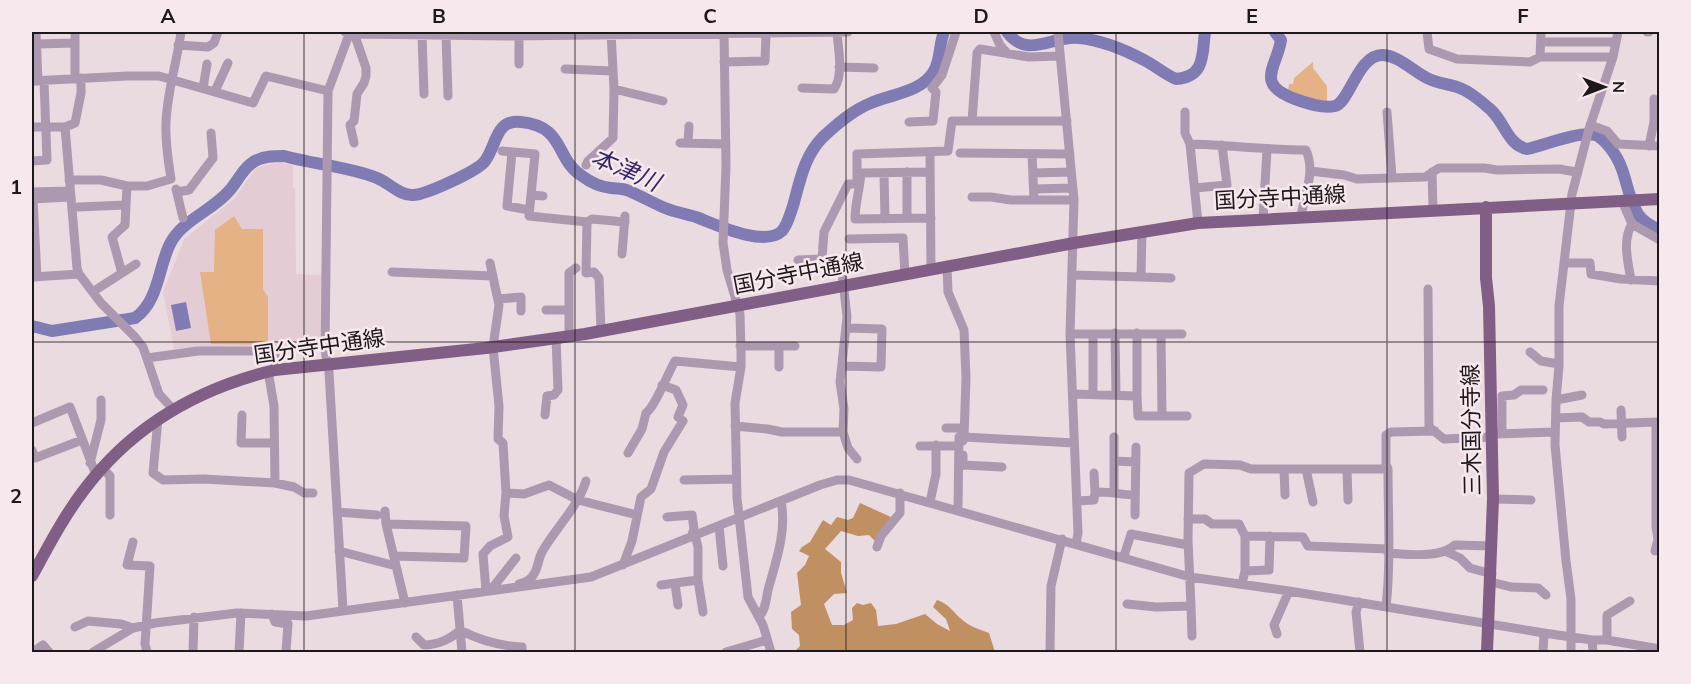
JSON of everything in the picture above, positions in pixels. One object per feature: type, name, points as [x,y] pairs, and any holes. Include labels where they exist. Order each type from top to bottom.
[{"type":"main road","name":"国分寺中通線","points":[[32,576],[71,508],[99,472],[120,450],[173,409],[222,385],[272,370],[493,347],[601,331],[1074,243],[1198,223],[1659,199]]},
{"type":"main road","name":"三木国分寺線","points":[[1486,207],[1486,278],[1495,435],[1487,652]]},
{"type":"street","points":[[32,127],[65,128],[75,123],[81,93],[75,32]]},
{"type":"street","points":[[181,32],[172,79],[165,143],[171,179],[177,192],[183,218]]},
{"type":"street","points":[[178,45],[208,48],[214,43],[218,32]]},
{"type":"street","points":[[349,32],[519,36],[611,33],[848,32]]},
{"type":"street","points":[[343,610],[328,363],[325,351],[328,91],[349,32]]},
{"type":"street","points":[[349,32],[366,68],[364,83],[357,94],[354,120],[350,125],[354,143]]},
{"type":"street","points":[[802,88],[834,89],[837,85],[839,67],[837,32]]},
{"type":"street","points":[[909,122],[933,121],[936,93],[932,88],[942,75],[956,32]]},
{"type":"street","points":[[994,32],[1000,45],[1008,54]]},
{"type":"street","points":[[1058,32],[1074,200],[1070,334],[1078,533],[1076,544]]},
{"type":"street","points":[[1427,32],[1429,50],[1456,59],[1530,62],[1540,57],[1613,57]]},
{"type":"street","points":[[1540,57],[1541,32]]},
{"type":"street","points":[[1571,652],[1571,599],[1555,432],[1560,306],[1570,203],[1576,172],[1613,57],[1618,32]]},
{"type":"street","points":[[32,161],[47,160],[46,126],[38,81],[36,33]]},
{"type":"street","points":[[586,165],[614,138],[611,33]]},
{"type":"street","points":[[724,33],[726,144],[723,236],[727,270],[738,306],[741,367],[735,403],[736,479],[748,597],[764,625],[771,652]]},
{"type":"street","points":[[724,62],[765,61],[766,34]]},
{"type":"street","points":[[422,35],[424,94]]},
{"type":"street","points":[[446,36],[448,96]]},
{"type":"street","points":[[519,36],[519,64]]},
{"type":"street","points":[[1541,42],[1616,42]]},
{"type":"street","points":[[37,44],[75,43]]},
{"type":"street","points":[[972,121],[977,53],[980,49],[1029,57],[1060,51]]},
{"type":"street","points":[[215,91],[228,63]]},
{"type":"street","points":[[203,88],[207,64]]},
{"type":"street","points":[[839,67],[874,68]]},
{"type":"street","points":[[565,69],[612,71]]},
{"type":"street","points":[[38,81],[145,75],[172,79],[253,103],[266,76],[328,91]]},
{"type":"street","points":[[614,89],[663,100]]},
{"type":"street","points":[[1649,146],[1654,122],[1654,99]]},
{"type":"street","points":[[1185,112],[1185,133],[1190,144],[1198,223]]},
{"type":"street","points":[[1388,112],[1392,177]]},
{"type":"street","points":[[822,259],[824,232],[848,184],[857,184],[857,154],[948,151],[952,121],[1067,121]]},
{"type":"street","points":[[689,126],[684,143],[726,144]]},
{"type":"street","points":[[1589,127],[1607,131],[1618,144],[1659,146]]},
{"type":"street","points":[[65,128],[79,274],[101,303],[143,347],[159,394],[173,409]]},
{"type":"street","points":[[177,192],[189,190],[213,158],[211,133]]},
{"type":"street","points":[[1190,144],[1266,150],[1306,150],[1311,161],[1301,217]]},
{"type":"street","points":[[1195,188],[1227,185],[1222,145]]},
{"type":"street","points":[[1263,219],[1266,150]]},
{"type":"street","points":[[529,210],[507,206],[507,151],[535,154],[529,216],[587,222],[592,219],[625,219],[621,254]]},
{"type":"street","points":[[960,153],[1070,154]]},
{"type":"street","points":[[1032,154],[1034,200]]},
{"type":"street","points":[[930,155],[931,270]]},
{"type":"street","points":[[1310,171],[1357,179],[1425,177],[1439,168],[1559,169],[1576,172]]},
{"type":"street","points":[[907,172],[907,218]]},
{"type":"street","points":[[930,172],[861,173],[860,188],[855,204],[855,219],[931,218]]},
{"type":"street","points":[[1033,173],[1071,172]]},
{"type":"street","points":[[1432,172],[1433,210]]},
{"type":"street","points":[[884,173],[885,219]]},
{"type":"street","points":[[69,180],[101,180],[127,186],[147,186],[171,179]]},
{"type":"street","points":[[122,273],[112,237],[126,225],[127,186]]},
{"type":"street","points":[[1034,189],[1073,188]]},
{"type":"street","points":[[70,194],[32,197],[34,277],[79,274]]},
{"type":"street","points":[[531,195],[543,196]]},
{"type":"street","points":[[972,197],[1074,200]]},
{"type":"street","points":[[1623,201],[1632,224],[1659,240]]},
{"type":"street","points":[[78,207],[126,205]]},
{"type":"street","points":[[587,222],[586,273],[594,273],[599,278],[601,331]]},
{"type":"street","points":[[1631,280],[1626,263],[1628,230],[1632,224]]},
{"type":"street","points":[[1141,277],[1143,231]]},
{"type":"street","points":[[849,239],[903,238],[904,275]]},
{"type":"street","points":[[798,260],[832,261],[842,272],[848,316],[840,382],[844,409],[843,432],[849,448],[857,459]]},
{"type":"street","points":[[488,591],[483,554],[490,546],[508,537],[504,516],[506,493],[502,443],[498,439],[499,406],[493,347],[499,305],[490,263]]},
{"type":"street","points":[[1565,263],[1590,263],[1591,274],[1631,280],[1659,281]]},
{"type":"street","points":[[94,291],[136,264]]},
{"type":"street","points":[[947,267],[948,292],[964,330],[966,378],[958,509]]},
{"type":"street","points":[[545,415],[547,396],[554,395],[558,390],[562,337],[569,310],[569,273],[576,268]]},
{"type":"street","points":[[392,272],[493,276]]},
{"type":"street","points":[[1073,275],[1171,278]]},
{"type":"street","points":[[1428,289],[1429,427],[1444,439],[1555,432]]},
{"type":"street","points":[[498,299],[521,297],[521,310]]},
{"type":"street","points":[[546,310],[569,310]]},
{"type":"street","points":[[842,366],[881,367],[882,329],[847,328]]},
{"type":"street","points":[[1115,333],[1116,395]]},
{"type":"street","points":[[1137,333],[1138,416],[1187,416]]},
{"type":"street","points":[[1070,334],[1182,334]]},
{"type":"street","points":[[1094,334],[1094,394]]},
{"type":"street","points":[[1161,334],[1162,416]]},
{"type":"street","points":[[740,346],[795,346]]},
{"type":"street","points":[[779,346],[779,367]]},
{"type":"street","points":[[147,358],[198,351],[275,351],[272,370],[275,483]]},
{"type":"street","points":[[1530,352],[1541,361],[1559,364]]},
{"type":"street","points":[[642,429],[646,413],[652,409],[675,361],[741,367]]},
{"type":"street","points":[[623,565],[632,541],[641,497],[651,489],[664,452],[683,421],[678,417],[683,405],[676,390],[662,385]]},
{"type":"street","points":[[1495,435],[1502,396],[1530,387],[1543,390]]},
{"type":"street","points":[[1073,394],[1137,396]]},
{"type":"street","points":[[1556,400],[1582,395]]},
{"type":"street","points":[[90,462],[101,420],[101,400]]},
{"type":"street","points":[[32,423],[70,407],[90,462],[99,472],[110,476],[110,515]]},
{"type":"street","points":[[1621,410],[1622,437]]},
{"type":"street","points":[[628,453],[650,418],[659,414]]},
{"type":"street","points":[[242,415],[241,442],[274,443]]},
{"type":"street","points":[[1556,418],[1582,417],[1589,422],[1604,424],[1658,422],[1656,527],[1658,539],[1655,551]]},
{"type":"street","points":[[158,419],[153,473],[163,480],[204,479],[275,483],[304,493],[313,493]]},
{"type":"street","points":[[735,426],[782,432],[843,432]]},
{"type":"street","points":[[946,428],[962,437]]},
{"type":"street","points":[[1386,607],[1390,574],[1386,435],[1391,432],[1435,431]]},
{"type":"street","points":[[962,437],[963,465],[1002,467]]},
{"type":"street","points":[[920,446],[936,445],[962,437],[1074,443]]},
{"type":"street","points":[[1114,437],[1114,491]]},
{"type":"street","points":[[32,450],[35,458],[82,440]]},
{"type":"street","points":[[930,502],[936,474],[936,445]]},
{"type":"street","points":[[1135,515],[1136,447]]},
{"type":"street","points":[[1114,461],[1136,462]]},
{"type":"street","points":[[1192,636],[1188,545],[1189,473],[1204,464],[1240,465],[1251,469],[1388,469]]},
{"type":"street","points":[[1284,469],[1285,495]]},
{"type":"street","points":[[1306,469],[1313,501]]},
{"type":"street","points":[[1347,469],[1348,500]]},
{"type":"street","points":[[1077,501],[1094,500],[1094,473]]},
{"type":"street","points":[[684,480],[736,479]]},
{"type":"street","points":[[93,652],[133,628],[194,617],[241,613],[306,616],[591,578],[837,480],[862,483],[900,493],[1124,556],[1190,577],[1659,649]]},
{"type":"street","points":[[506,588],[508,585],[523,583],[531,579],[539,567],[540,556],[560,523],[568,518],[586,481]]},
{"type":"street","points":[[506,493],[524,494],[549,485],[578,500],[637,515]]},
{"type":"street","points":[[1095,492],[1114,491],[1119,495],[1135,495]]},
{"type":"street","points":[[877,547],[881,536],[900,513],[900,493]]},
{"type":"street","points":[[1493,499],[1531,500]]},
{"type":"street","points":[[759,617],[777,563],[781,534],[781,501]]},
{"type":"street","points":[[337,512],[381,513],[386,524],[405,603]]},
{"type":"street","points":[[667,517],[692,515],[693,536],[698,547],[698,580],[703,612]]},
{"type":"street","points":[[1188,519],[1205,519],[1212,524],[1239,524],[1245,536],[1245,572],[1242,584]]},
{"type":"street","points":[[339,551],[395,561],[464,558],[466,526],[386,524]]},
{"type":"street","points":[[719,526],[723,566]]},
{"type":"street","points":[[1124,556],[1131,534],[1188,545]]},
{"type":"street","points":[[1245,536],[1303,537],[1308,546],[1423,555],[1447,552],[1455,546],[1492,546]]},
{"type":"street","points":[[1245,572],[1269,570],[1270,536]]},
{"type":"street","points":[[1050,652],[1051,586],[1062,539]]},
{"type":"street","points":[[133,542],[127,565],[150,566],[146,625],[147,652]]},
{"type":"street","points":[[1447,552],[1460,558],[1470,568],[1511,587],[1538,588],[1546,596]]},
{"type":"street","points":[[488,591],[516,558]]},
{"type":"street","points":[[661,585],[698,580]]},
{"type":"street","points":[[675,584],[678,605]]},
{"type":"street","points":[[1277,633],[1274,625],[1289,591]]},
{"type":"street","points":[[457,596],[462,652]]},
{"type":"street","points":[[1359,602],[1356,612],[1360,652]]},
{"type":"street","points":[[1607,640],[1607,615],[1629,602]]},
{"type":"street","points":[[1127,604],[1156,607],[1191,606]]},
{"type":"street","points":[[239,652],[241,613]]},
{"type":"street","points":[[272,614],[275,622],[288,624],[286,652]]},
{"type":"street","points":[[193,652],[194,617]]},
{"type":"street","points":[[75,627],[88,621],[121,624],[133,628]]},
{"type":"street","points":[[416,637],[424,645],[433,645],[455,635],[460,630]]},
{"type":"street","points":[[460,630],[499,646],[522,647],[522,652]]},
{"type":"street","points":[[1543,652],[1544,633]]},
{"type":"street","points":[[726,652],[767,640]]},
{"type":"street","points":[[1592,640],[1593,652]]},
{"type":"street","points":[[1620,643],[1625,652]]},
{"type":"street","points":[[33,652],[43,645],[49,652]]},
{"type":"shaded area","points":[[1313,62],[1313,68],[1327,86],[1327,101],[1305,98],[1288,91],[1289,84],[1293,84],[1294,78]]},
{"type":"shaded area","points":[[280,163],[293,165],[296,274],[321,275],[320,348],[198,347],[174,349],[163,292],[184,239],[234,199],[255,169]]},
{"type":"shaded area","points":[[234,216],[242,229],[263,229],[263,289],[268,297],[268,345],[211,344],[200,272],[214,272],[215,230]]},
{"type":"shaded area","points":[[186,302],[191,328],[176,331],[171,305]]},
{"type":"shaded area","points":[[860,503],[891,517],[875,541],[869,535],[858,536],[841,531],[825,549],[841,562],[841,573],[847,593],[834,594],[824,604],[832,625],[844,625],[853,620],[852,608],[857,603],[863,605],[871,603],[876,610],[878,626],[896,624],[925,614],[950,631],[946,619],[933,607],[937,600],[947,605],[966,623],[989,633],[995,652],[794,652],[800,646],[799,635],[792,629],[791,612],[801,605],[797,573],[805,565],[809,556],[799,551],[810,542],[823,520],[831,525],[837,517],[848,520],[853,518]]},
{"type":"waterway","name":"本津川","points":[[32,326],[52,331],[135,318],[149,303],[166,253],[175,236],[189,222],[222,198],[248,166],[260,159],[284,156],[355,171],[381,180],[403,193],[413,195],[451,182],[472,171],[485,161],[501,129],[512,122],[535,125],[545,130],[553,136],[573,169],[596,184],[627,190],[665,208],[739,233],[752,236],[774,236],[782,231],[787,222],[804,169],[817,144],[834,127],[858,109],[905,92],[928,78],[936,66],[944,32]]},
{"type":"waterway","name":"本津川","points":[[1007,32],[1023,44],[1041,44],[1069,38],[1104,43],[1137,56],[1176,79],[1193,74],[1198,69],[1201,63],[1205,32]]},
{"type":"waterway","name":"本津川","points":[[1275,32],[1281,40],[1271,81],[1282,93],[1304,102],[1320,106],[1335,106],[1340,103],[1367,62],[1383,55],[1400,61],[1431,80],[1458,87],[1470,93],[1491,110],[1515,143],[1521,147],[1527,149],[1580,135],[1598,136],[1619,161],[1638,214],[1660,230]]}]
